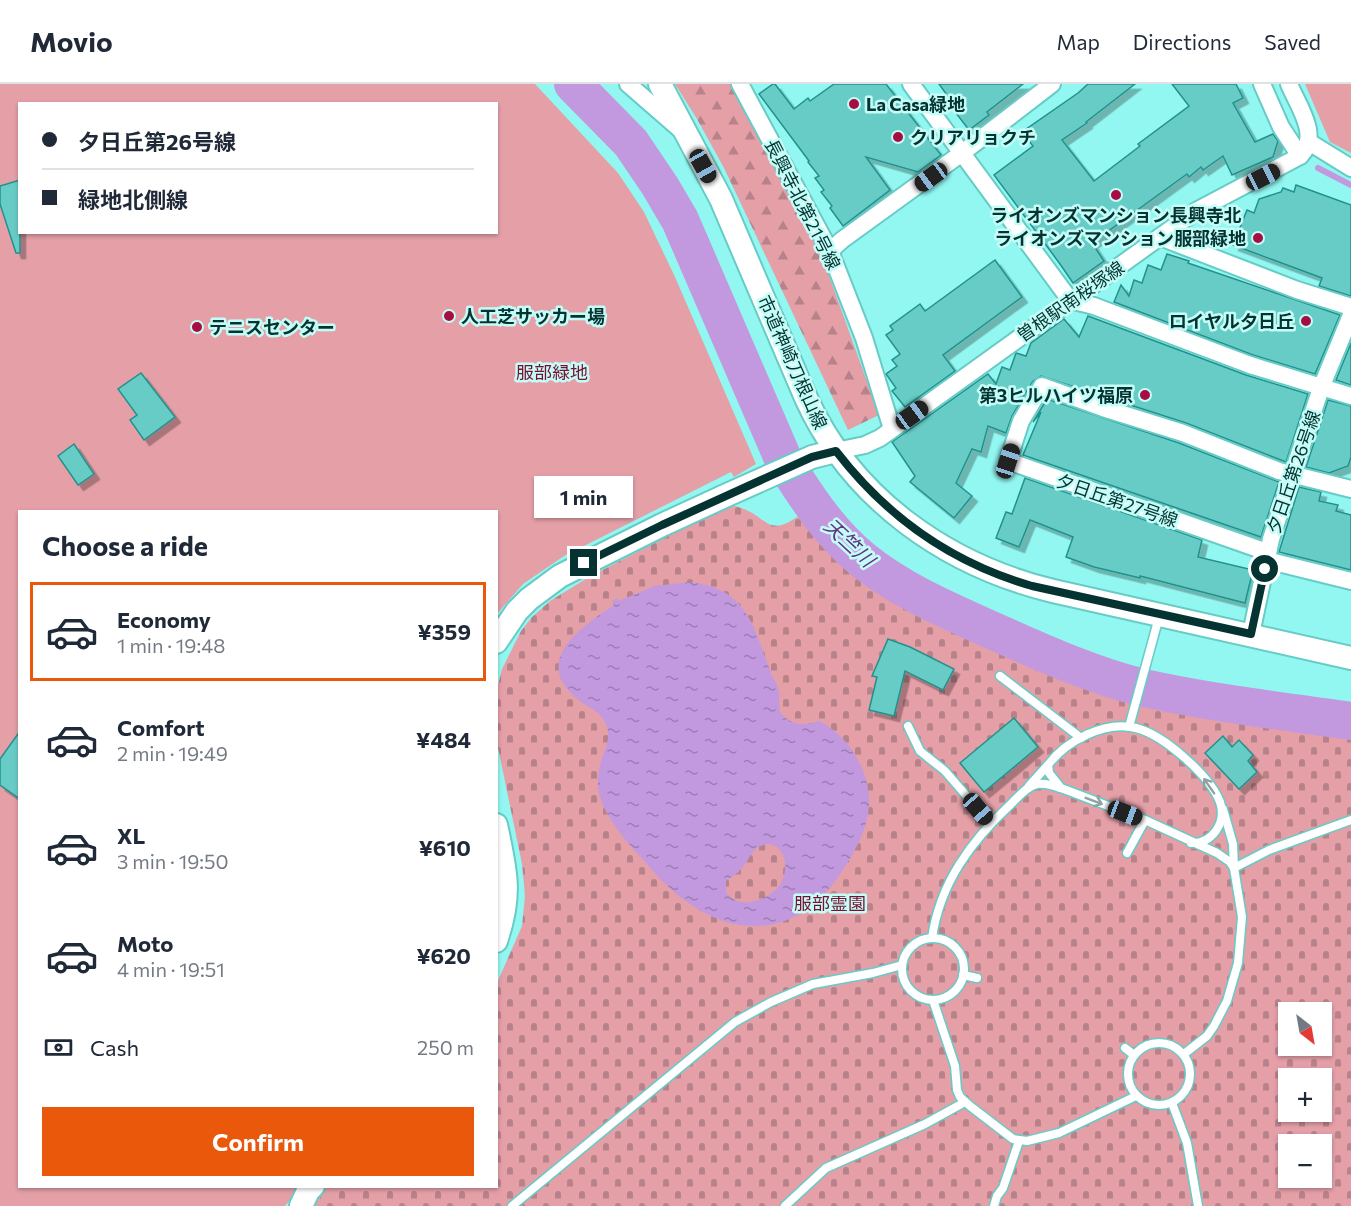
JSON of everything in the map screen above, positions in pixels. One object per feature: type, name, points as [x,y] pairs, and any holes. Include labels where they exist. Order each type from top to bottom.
[{"type":"street","points":[[628,84],[685,133]]},
{"type":"street","name":"市道神崎刀根山線","points":[[660,84],[721,199],[806,398],[836,451],[864,484],[900,518],[954,555],[1022,583],[1351,658]]},
{"type":"street","name":"長興寺北第21号線","points":[[740,84],[830,251],[864,338],[892,429]]},
{"type":"street","points":[[911,84],[1070,300],[1094,306],[1250,365],[1351,396]]},
{"type":"street","points":[[830,251],[1052,84]]},
{"type":"street","points":[[1262,84],[1281,127],[1304,149],[1351,168]]},
{"type":"street","points":[[1289,84],[1309,130],[1304,149]]},
{"type":"street","name":"曽根駅南桜塚線","points":[[836,451],[872,443],[1201,207],[1279,169],[1304,149]]},
{"type":"street","points":[[1160,237],[1297,290],[1351,307]]},
{"type":"street","name":"夕日丘第26号線","points":[[1251,634],[1267,556],[1322,388],[1351,315]]},
{"type":"street","name":"夕日丘第27号線","points":[[1267,556],[1008,461],[1021,421],[1042,386],[1102,408],[1183,433],[1293,475]]},
{"type":"street","points":[[498,639],[518,611],[560,576],[662,525],[763,479],[812,457],[836,451]]},
{"type":"street","points":[[1293,475],[1351,489]]},
{"type":"street","points":[[1267,556],[1351,581]]},
{"type":"street","points":[[498,836],[507,888],[506,905],[498,934]]},
{"type":"street","points":[[301,1206],[311,1188]]},
{"type":"lane","points":[[1129,727],[1160,615]]},
{"type":"lane","points":[[1000,676],[1081,738]]},
{"type":"lane","points":[[908,726],[920,751],[945,771],[990,823]]},
{"type":"lane","points":[[932,938],[945,889],[958,866],[990,823],[1025,791],[1048,765],[1070,744],[1081,738],[1107,729],[1129,727],[1146,731],[1179,753],[1198,770],[1220,802],[1233,844],[1234,868],[1242,917],[1240,951],[1227,1001],[1207,1036],[1184,1054]]},
{"type":"lane","points":[[1048,765],[1048,773],[1061,788]]},
{"type":"lane","points":[[1025,791],[1032,786],[1042,784],[1061,788],[1145,820],[1217,853],[1230,862],[1234,868]]},
{"type":"lane","points":[[1191,843],[1205,841],[1217,831],[1221,815],[1220,802]]},
{"type":"lane","points":[[1127,854],[1145,820]]},
{"type":"lane","points":[[1234,868],[1269,850],[1351,820]]},
{"type":"lane","points":[[923,939],[940,939],[954,947],[962,960],[963,975],[960,984],[949,996],[933,1000],[913,993],[906,985],[902,975],[902,965],[909,949],[923,939]]},
{"type":"lane","points":[[512,1206],[735,1022],[771,1002],[813,984],[902,965]]},
{"type":"lane","points":[[963,975],[978,978]]},
{"type":"lane","points":[[933,1000],[955,1066],[958,1093],[965,1102],[1000,1130],[1019,1141],[1035,1140],[1059,1133],[1136,1096]]},
{"type":"lane","points":[[1159,1042],[1177,1048],[1184,1054],[1191,1074],[1189,1085],[1179,1099],[1172,1103],[1153,1106],[1136,1096],[1131,1089],[1127,1071],[1134,1055],[1141,1048],[1159,1042]]},
{"type":"lane","points":[[1125,1048],[1134,1055]]},
{"type":"lane","points":[[785,1206],[826,1168],[925,1124],[965,1102]]},
{"type":"lane","points":[[1172,1103],[1187,1143],[1198,1206]]},
{"type":"lane","points":[[994,1206],[1003,1188],[1019,1141]]},
{"type":"green space","name":"服部緑地","points":[[0,84],[535,84],[618,173],[644,212],[675,277],[756,464],[734,477],[731,472],[564,556],[523,584],[498,613],[498,510],[18,510],[18,1188],[300,1188],[285,1206],[0,1206]]},
{"type":"green space","points":[[675,84],[730,84],[822,256],[879,415],[848,430],[724,168]]},
{"type":"green space","points":[[1305,84],[1351,84],[1351,153],[1330,142]]},
{"type":"green space","name":"服部霊園","points":[[735,506],[774,526],[791,521],[804,512],[849,564],[905,602],[1058,671],[1148,703],[1351,736],[1351,1206],[314,1206],[326,1188],[498,1188],[498,981],[522,926],[525,896],[522,864],[498,748],[498,685],[502,669],[521,631],[532,617],[550,601],[589,577],[720,509]]},
{"type":"water","points":[[691,582],[724,592],[736,601],[745,611],[758,637],[779,690],[780,712],[788,720],[798,724],[819,721],[830,728],[849,746],[862,768],[869,793],[869,806],[866,824],[859,841],[841,873],[819,900],[794,917],[769,925],[743,925],[717,919],[692,905],[668,887],[630,845],[615,827],[602,802],[598,776],[608,740],[607,728],[599,714],[575,697],[563,683],[559,670],[560,657],[577,633],[614,605],[612,601],[617,598],[619,601],[654,586]],"holes":[[[769,844],[780,850],[785,861],[784,874],[779,886],[760,900],[745,902],[731,898],[726,892],[726,881],[739,871],[759,847]]]},
{"type":"building","points":[[773,84],[794,109],[808,98],[810,101],[834,84],[886,84],[941,155],[918,172],[866,157],[890,190],[843,226],[821,192],[824,190],[815,178],[819,176],[759,94]]},
{"type":"building","points":[[939,84],[1023,84],[987,112],[989,115],[969,130],[949,104],[952,102]]},
{"type":"building","points":[[1088,84],[1135,84],[1062,140],[1094,181],[1189,106],[1172,84],[1236,84],[1243,98],[1233,103],[1255,142],[1273,134],[1278,141],[1273,157],[1232,175],[1223,156],[1203,170],[1201,167],[1189,177],[1187,174],[1092,243],[1104,261],[1073,283],[994,175],[1033,146],[1022,132]]},
{"type":"building","points":[[18,181],[20,253],[16,253],[0,204],[0,186]]},
{"type":"building","name":"ライオンズマンション服部緑地","points":[[1296,185],[1351,205],[1351,296],[1319,286],[1322,278],[1233,245],[1247,210],[1254,213],[1259,199],[1281,192],[1283,188],[1294,192]]},
{"type":"building","points":[[1167,254],[1340,315],[1315,374],[1253,355],[1114,302],[1121,285],[1129,296],[1134,280],[1142,283],[1148,265],[1161,270]]},
{"type":"building","points":[[995,260],[1022,297],[943,355],[955,371],[905,407],[892,391],[896,388],[886,374],[897,366],[892,360],[900,354],[886,335],[893,330],[890,326],[920,304],[925,311]]},
{"type":"building","points":[[1088,316],[1246,375],[1308,394],[1286,462],[1186,423],[1041,376],[1033,381],[1012,416],[1006,433],[988,426],[981,452],[972,449],[956,483],[972,496],[954,518],[910,482],[915,476],[892,442],[988,374],[996,384],[1002,367],[1010,370],[1016,353],[1026,356],[1031,343],[1064,319],[1079,337]]},
{"type":"building","points":[[1351,343],[1351,385],[1336,380]]},
{"type":"building","points":[[141,373],[175,417],[144,440],[130,420],[137,415],[118,389]]},
{"type":"building","points":[[1047,399],[1179,443],[1279,482],[1261,537],[1023,455],[1041,412],[1033,422]]},
{"type":"building","points":[[1328,400],[1351,406],[1351,457],[1348,466],[1329,473],[1306,467]]},
{"type":"building","points":[[74,444],[94,474],[78,485],[58,456]]},
{"type":"building","points":[[1025,478],[1202,540],[1198,557],[1253,570],[1245,603],[1140,576],[1140,578],[1094,567],[1066,557],[1073,537],[1030,520],[1019,547],[996,538],[1006,512],[1012,514]]},
{"type":"building","points":[[1299,487],[1321,492],[1319,501],[1338,505],[1336,511],[1351,515],[1351,570],[1279,552]]},
{"type":"building","points":[[888,639],[910,647],[954,669],[943,690],[905,671],[894,716],[869,710],[877,677],[872,676]]},
{"type":"building","points":[[1014,718],[1038,747],[984,792],[960,763]]},
{"type":"building","points":[[18,734],[18,798],[0,785],[0,759]]},
{"type":"building","points":[[1223,736],[1232,747],[1239,740],[1253,755],[1248,761],[1257,772],[1239,789],[1205,753]]},
{"type":"waterway","name":"天竺川","points":[[573,84],[631,143],[660,186],[680,220],[784,461],[819,514],[863,560],[904,588],[933,603],[1039,651],[1123,682],[1195,698],[1351,721]]},
{"type":"waterway","points":[[1318,168],[1351,185]]},
{"type":"place","name":"La Casa緑地","points":[[854,104]]},
{"type":"place","name":"クリアリョクチ","points":[[898,137]]},
{"type":"place","name":"ライオンズマンション長興寺北","points":[[1116,195]]},
{"type":"place","name":"ライオンズマンション服部緑地","points":[[1258,238]]},
{"type":"place","name":"人工芝サッカー場","points":[[449,316]]},
{"type":"place","name":"ロイヤル夕日丘","points":[[1306,321]]},
{"type":"place","name":"テニスセンター","points":[[197,327]]},
{"type":"place","name":"第3ヒルハイツ福原","points":[[1145,395]]},
{"type":"route","points":[[584,563],[820,453],[836,451],[876,497],[918,532],[964,560],[1032,586],[1251,634],[1265,569]]}]
